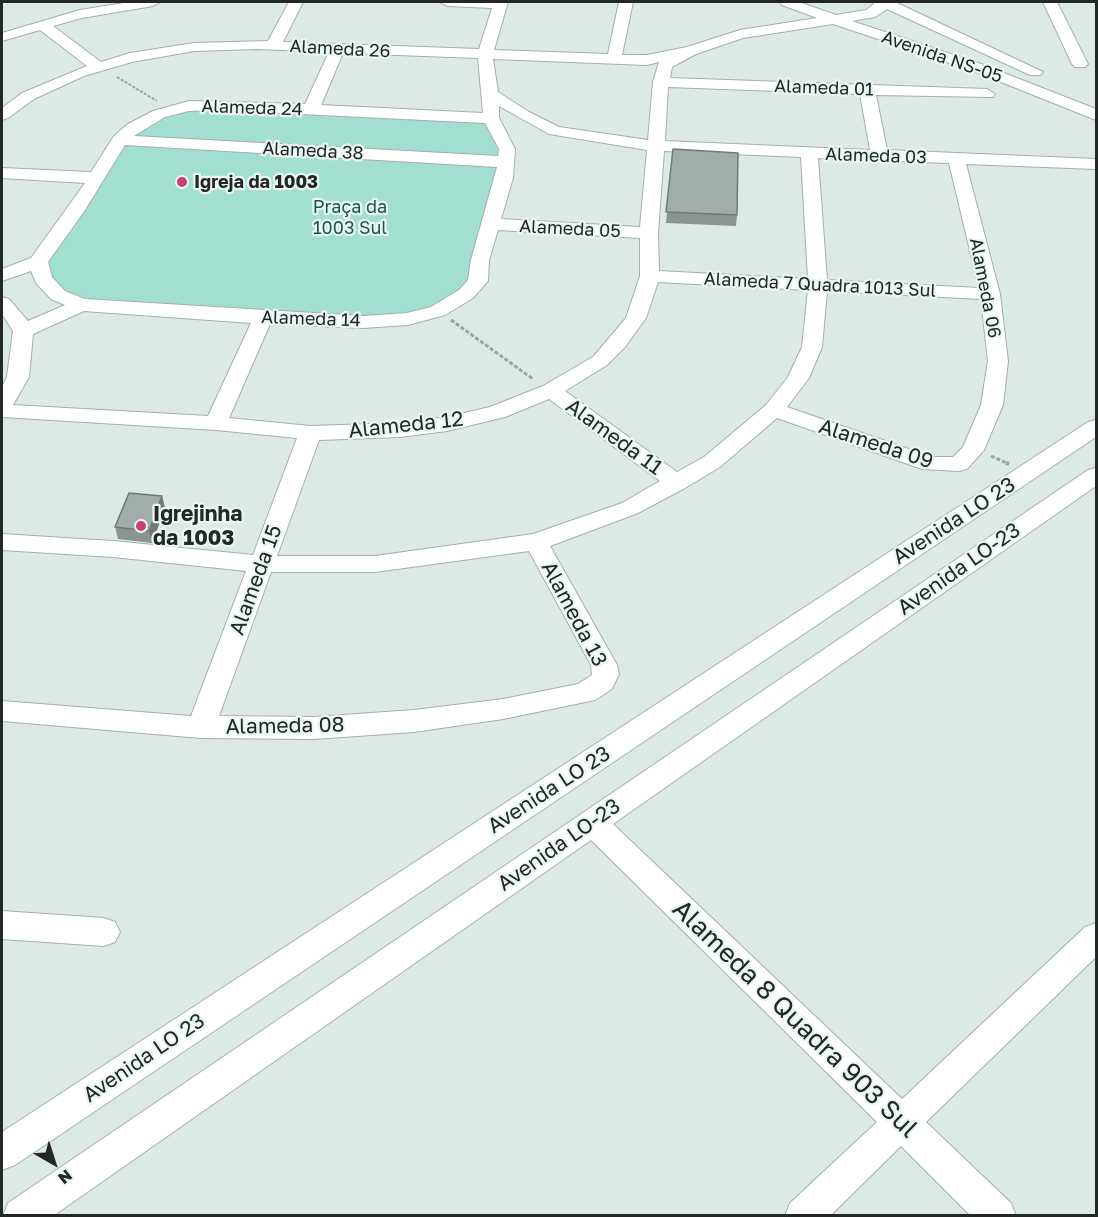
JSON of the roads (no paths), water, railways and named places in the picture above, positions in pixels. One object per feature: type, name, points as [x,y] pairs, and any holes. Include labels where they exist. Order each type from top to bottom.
[{"type":"street","points":[[2,37],[80,14],[153,2]]},
{"type":"street","points":[[273,46],[296,2]]},
{"type":"street","points":[[447,2],[500,2],[484,55],[490,94],[490,118],[516,145],[555,131]]},
{"type":"street","points":[[614,59],[626,2]]},
{"type":"street","name":"Avenida NS-05","points":[[787,2],[976,67],[1096,115]]},
{"type":"street","points":[[691,51],[740,34],[838,21],[870,14],[886,2]]},
{"type":"street","name":"Avenida NS-05","points":[[886,2],[1054,80]]},
{"type":"street","points":[[1050,2],[1080,64]]},
{"type":"street","points":[[740,34],[772,8]]},
{"type":"street","points":[[41,24],[98,67]]},
{"type":"street","name":"Alameda 26","points":[[2,115],[28,96],[98,67],[194,47],[273,46],[614,59],[657,59],[691,51]]},
{"type":"street","points":[[311,110],[337,50]]},
{"type":"street","name":"Alameda 12","points":[[2,411],[216,423],[310,433],[400,430],[447,424],[497,412],[551,391],[600,361],[618,343],[636,318],[650,276],[649,233],[661,82],[665,65],[691,51]]},
{"type":"street","name":"Alameda 01","points":[[661,82],[987,94]]},
{"type":"street","points":[[867,89],[879,155]]},
{"type":"street","points":[[490,94],[523,115],[555,131]]},
{"type":"street","name":"Alameda 24","points":[[38,262],[54,242],[120,140],[147,119],[172,109],[219,105],[490,118]]},
{"type":"street","name":"Alameda 03","points":[[555,131],[655,146],[1096,164]]},
{"type":"street","name":"Alameda 38","points":[[120,140],[516,145]]},
{"type":"street","name":"Alameda 14","points":[[38,262],[43,279],[49,288],[58,295],[81,305],[263,318],[363,322],[408,319],[438,311],[466,294],[478,281],[491,224],[516,145]]},
{"type":"street","points":[[2,542],[113,549],[261,564],[375,564],[447,556],[536,542],[630,508],[712,462],[774,410],[798,378],[812,347],[818,284],[809,154]]},
{"type":"street","name":"Alameda 06","points":[[957,160],[990,294],[998,362],[992,405],[973,450]]},
{"type":"street","points":[[2,173],[97,178]]},
{"type":"street","name":"Alameda 05","points":[[491,224],[649,233]]},
{"type":"street","points":[[2,275],[38,262]]},
{"type":"street","name":"Alameda 7 Quadra 1013 Sul","points":[[650,276],[990,294]]},
{"type":"street","points":[[2,303],[16,318],[23,331],[18,377],[2,405]]},
{"type":"street","points":[[23,331],[81,305]]},
{"type":"street","points":[[216,423],[263,318]]},
{"type":"street","name":"Alameda 11","points":[[551,391],[677,483]]},
{"type":"street","name":"Alameda 09","points":[[774,410],[930,464],[951,466],[959,464],[973,450]]},
{"type":"street","name":"Avenida LO 23","points":[[2,1152],[1096,427]]},
{"type":"street","name":"Alameda 15","points":[[201,727],[310,433]]},
{"type":"street","name":"Avenida LO-23","points":[[21,1215],[1096,475]]},
{"type":"street","name":"Alameda 13","points":[[536,542],[604,665],[606,674],[595,688],[566,697]]},
{"type":"street","name":"Alameda 08","points":[[2,711],[201,727],[314,728],[414,721],[566,697]]},
{"type":"street","name":"Alameda 8 Quadra 903 Sul","points":[[592,822],[998,1215]]},
{"type":"street","points":[[2,925],[104,932]]},
{"type":"street","points":[[803,1215],[1096,937]]},
{"type":"place","name":"Igreja da 1003","points":[[182,182]]},
{"type":"place","name":"Igrejinha da 1003","points":[[141,526]]},
{"type":"park label","name":"Praça da 1003 Sul","points":[[350,217]]}]
